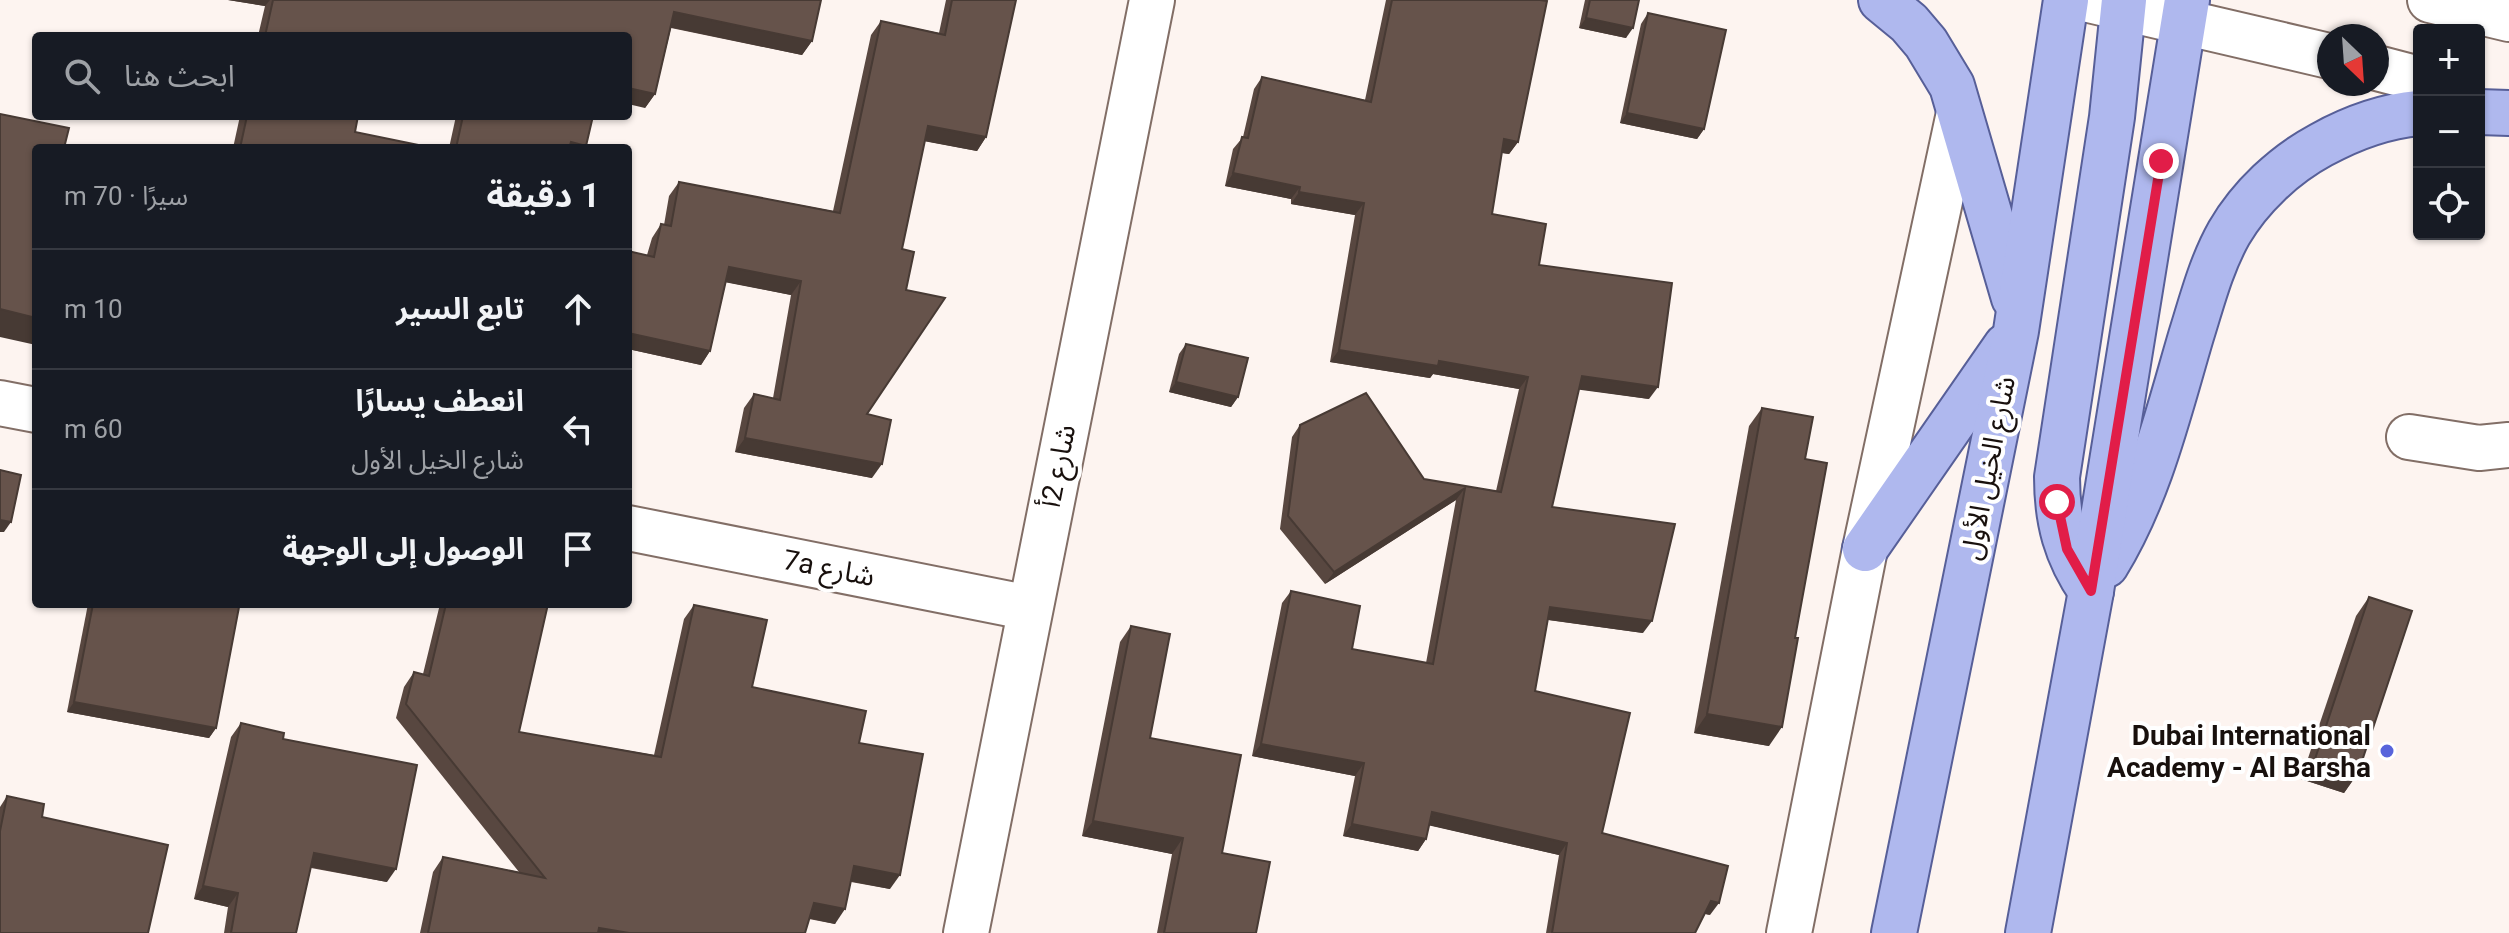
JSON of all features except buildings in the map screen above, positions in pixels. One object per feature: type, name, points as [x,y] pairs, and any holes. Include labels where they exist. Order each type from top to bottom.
[{"type":"main road","points":[[1865,549],[2017,322],[1952,86],[1934,53],[1909,23],[1881,0]]},
{"type":"main road","name":"شارع الخيل الأول","points":[[1894,933],[2017,322],[2066,0]]},
{"type":"main road","points":[[2091,591],[2067,549],[2060,526],[2057,477],[2112,117],[2113,3]]},
{"type":"main road","points":[[2028,933],[2091,591],[2182,7]]},
{"type":"main road","points":[[2485,112],[2509,113]]},
{"type":"main road","points":[[2091,591],[2136,509],[2213,265],[2230,231],[2253,200],[2280,173],[2309,152],[2340,135],[2374,122],[2413,114]]},
{"type":"street","name":"شارع 2أ","points":[[966,933],[1152,0]]},
{"type":"street","points":[[2430,0],[2509,19]]},
{"type":"street","points":[[2113,3],[2182,7],[2317,52]]},
{"type":"street","points":[[2389,71],[2413,77]]},
{"type":"street","points":[[2485,96],[2509,102]]},
{"type":"street","points":[[1789,933],[1865,549],[1959,113]]},
{"type":"street","points":[[0,403],[32,409]]},
{"type":"street","points":[[2409,437],[2479,448],[2509,445]]},
{"type":"street","name":"7a شارع","points":[[632,529],[1030,608]]},
{"type":"place","name":"Dubai International Academy - Al Barsha","points":[[2387,751]]},
{"type":"route","points":[[2057,502],[2067,549],[2091,591],[2161,161]]}]
